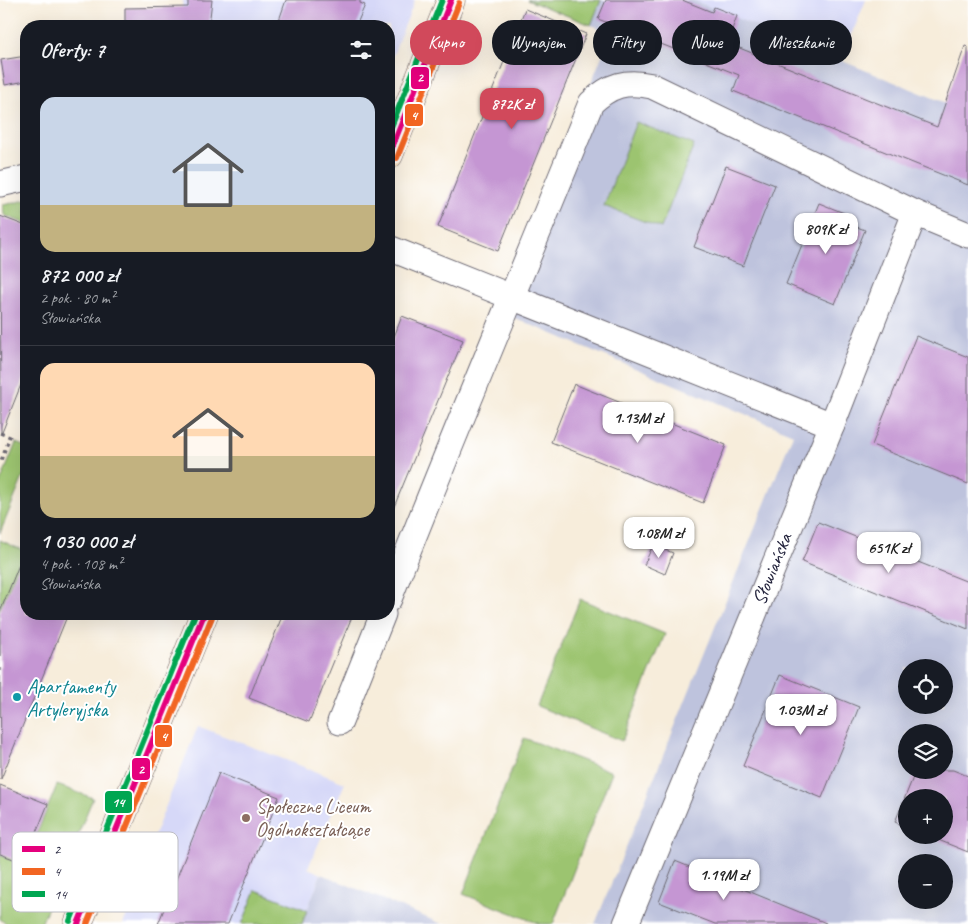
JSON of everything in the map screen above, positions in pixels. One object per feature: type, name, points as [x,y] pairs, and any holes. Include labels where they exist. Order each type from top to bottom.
[{"type":"street","points":[[395,140],[451,0]]},
{"type":"street","points":[[395,584],[591,103],[602,93],[630,82],[652,86],[915,213],[968,235]]},
{"type":"street","points":[[0,184],[20,179]]},
{"type":"street","name":"Słowiańska","points":[[626,924],[832,425],[915,213]]},
{"type":"street","points":[[395,250],[832,425]]},
{"type":"street","points":[[115,832],[202,620]]},
{"type":"street","points":[[340,722],[381,620]]},
{"type":"street","points":[[78,924],[83,912]]},
{"type":"path","points":[[0,433],[10,437],[0,463]]},
{"type":"shaded area","points":[[183,0],[415,0],[395,50],[395,20],[181,20]]},
{"type":"shaded area","points":[[601,0],[692,0],[750,24],[750,65],[852,65],[968,112],[968,924],[595,924],[793,434],[500,312],[598,65],[662,65],[662,20],[593,20]]},
{"type":"shaded area","points":[[692,0],[866,0],[852,34],[852,20],[750,20],[750,24]]},
{"type":"shaded area","name":"Społeczne Liceum Ogólnokształcące","points":[[198,726],[345,783],[308,868],[321,874],[302,924],[123,924],[128,912],[178,912],[178,832],[155,832]]},
{"type":"shaded area","points":[[321,874],[442,924],[302,924]]},
{"type":"green space","points":[[527,0],[601,0],[591,25],[583,22],[583,20],[578,20]]},
{"type":"green space","points":[[636,122],[694,145],[661,228],[604,206]]},
{"type":"green space","points":[[20,201],[20,222],[4,215],[3,205]]},
{"type":"green space","points":[[16,443],[20,445],[20,485],[0,533],[0,483]]},
{"type":"green space","points":[[0,540],[20,549],[20,561],[0,609]]},
{"type":"green space","points":[[580,599],[665,634],[622,741],[537,706]]},
{"type":"green space","points":[[524,738],[612,772],[553,924],[540,924],[463,894]]},
{"type":"green space","points":[[57,785],[93,798],[79,832],[38,832]]},
{"type":"green space","points":[[0,855],[12,860],[12,912],[46,912],[41,924],[6,924],[0,919]]},
{"type":"green space","points":[[256,890],[307,910],[302,924],[242,924]]},
{"type":"building","points":[[188,0],[212,0],[210,20],[125,20],[125,8],[188,7]]},
{"type":"building","points":[[286,0],[360,0],[360,3],[365,5],[359,20],[279,20]]},
{"type":"building","points":[[606,0],[682,0],[712,12],[714,7],[737,16],[736,20],[672,20],[672,48],[662,44],[662,20],[598,19]]},
{"type":"building","points":[[525,9],[552,20],[521,20]]},
{"type":"building","points":[[965,46],[968,47],[968,185],[733,91],[739,75],[714,65],[740,65],[740,48],[750,52],[750,65],[782,65],[937,127]]},
{"type":"building","points":[[20,57],[20,82],[5,85],[1,60]]},
{"type":"building","points":[[503,65],[573,65],[498,251],[438,227]]},
{"type":"building","points":[[726,166],[775,185],[743,266],[694,247]]},
{"type":"building","points":[[819,203],[844,213],[841,221],[865,230],[835,304],[786,284]]},
{"type":"building","points":[[0,216],[20,224],[20,387],[1,435]]},
{"type":"building","points":[[402,316],[463,340],[395,504],[395,334]]},
{"type":"building","points":[[916,336],[968,357],[968,484],[872,445]]},
{"type":"building","points":[[574,384],[726,445],[703,503],[551,442]]},
{"type":"building","points":[[818,522],[968,582],[968,629],[802,562]]},
{"type":"building","points":[[653,545],[673,553],[665,574],[644,565]]},
{"type":"building","name":"Apartamenty Artyleryjska","points":[[20,562],[20,620],[66,620],[1,779],[0,612]]},
{"type":"building","points":[[281,620],[351,620],[309,722],[249,698]]},
{"type":"building","points":[[780,675],[859,707],[822,798],[743,766]]},
{"type":"building","points":[[953,770],[968,776],[968,852],[948,844],[953,844],[953,789],[908,789],[912,779],[953,779]]},
{"type":"building","points":[[219,773],[279,797],[228,924],[158,924],[163,912],[178,912],[178,874]]},
{"type":"building","points":[[0,785],[48,804],[37,832],[12,832],[12,858],[0,854]]},
{"type":"building","points":[[675,861],[826,924],[715,924],[659,902]]},
{"type":"transit line","name":"14","points":[[395,117],[442,0]]},
{"type":"transit line","name":"2","points":[[395,140],[451,0]]},
{"type":"transit line","name":"4","points":[[397,158],[459,3]]},
{"type":"transit line","name":"14","points":[[106,832],[193,620]]},
{"type":"transit line","name":"2","points":[[115,832],[202,620]]},
{"type":"transit line","name":"4","points":[[124,832],[211,620]]},
{"type":"transit line","name":"14","points":[[70,921],[74,912]]},
{"type":"transit line","name":"2","points":[[78,924],[83,912]]},
{"type":"transit line","name":"4","points":[[87,924],[92,912]]},
{"type":"place","name":"Apartamenty Artyleryjska","points":[[17,697]]},
{"type":"place","name":"Społeczne Liceum Ogólnokształcące","points":[[246,818]]}]
